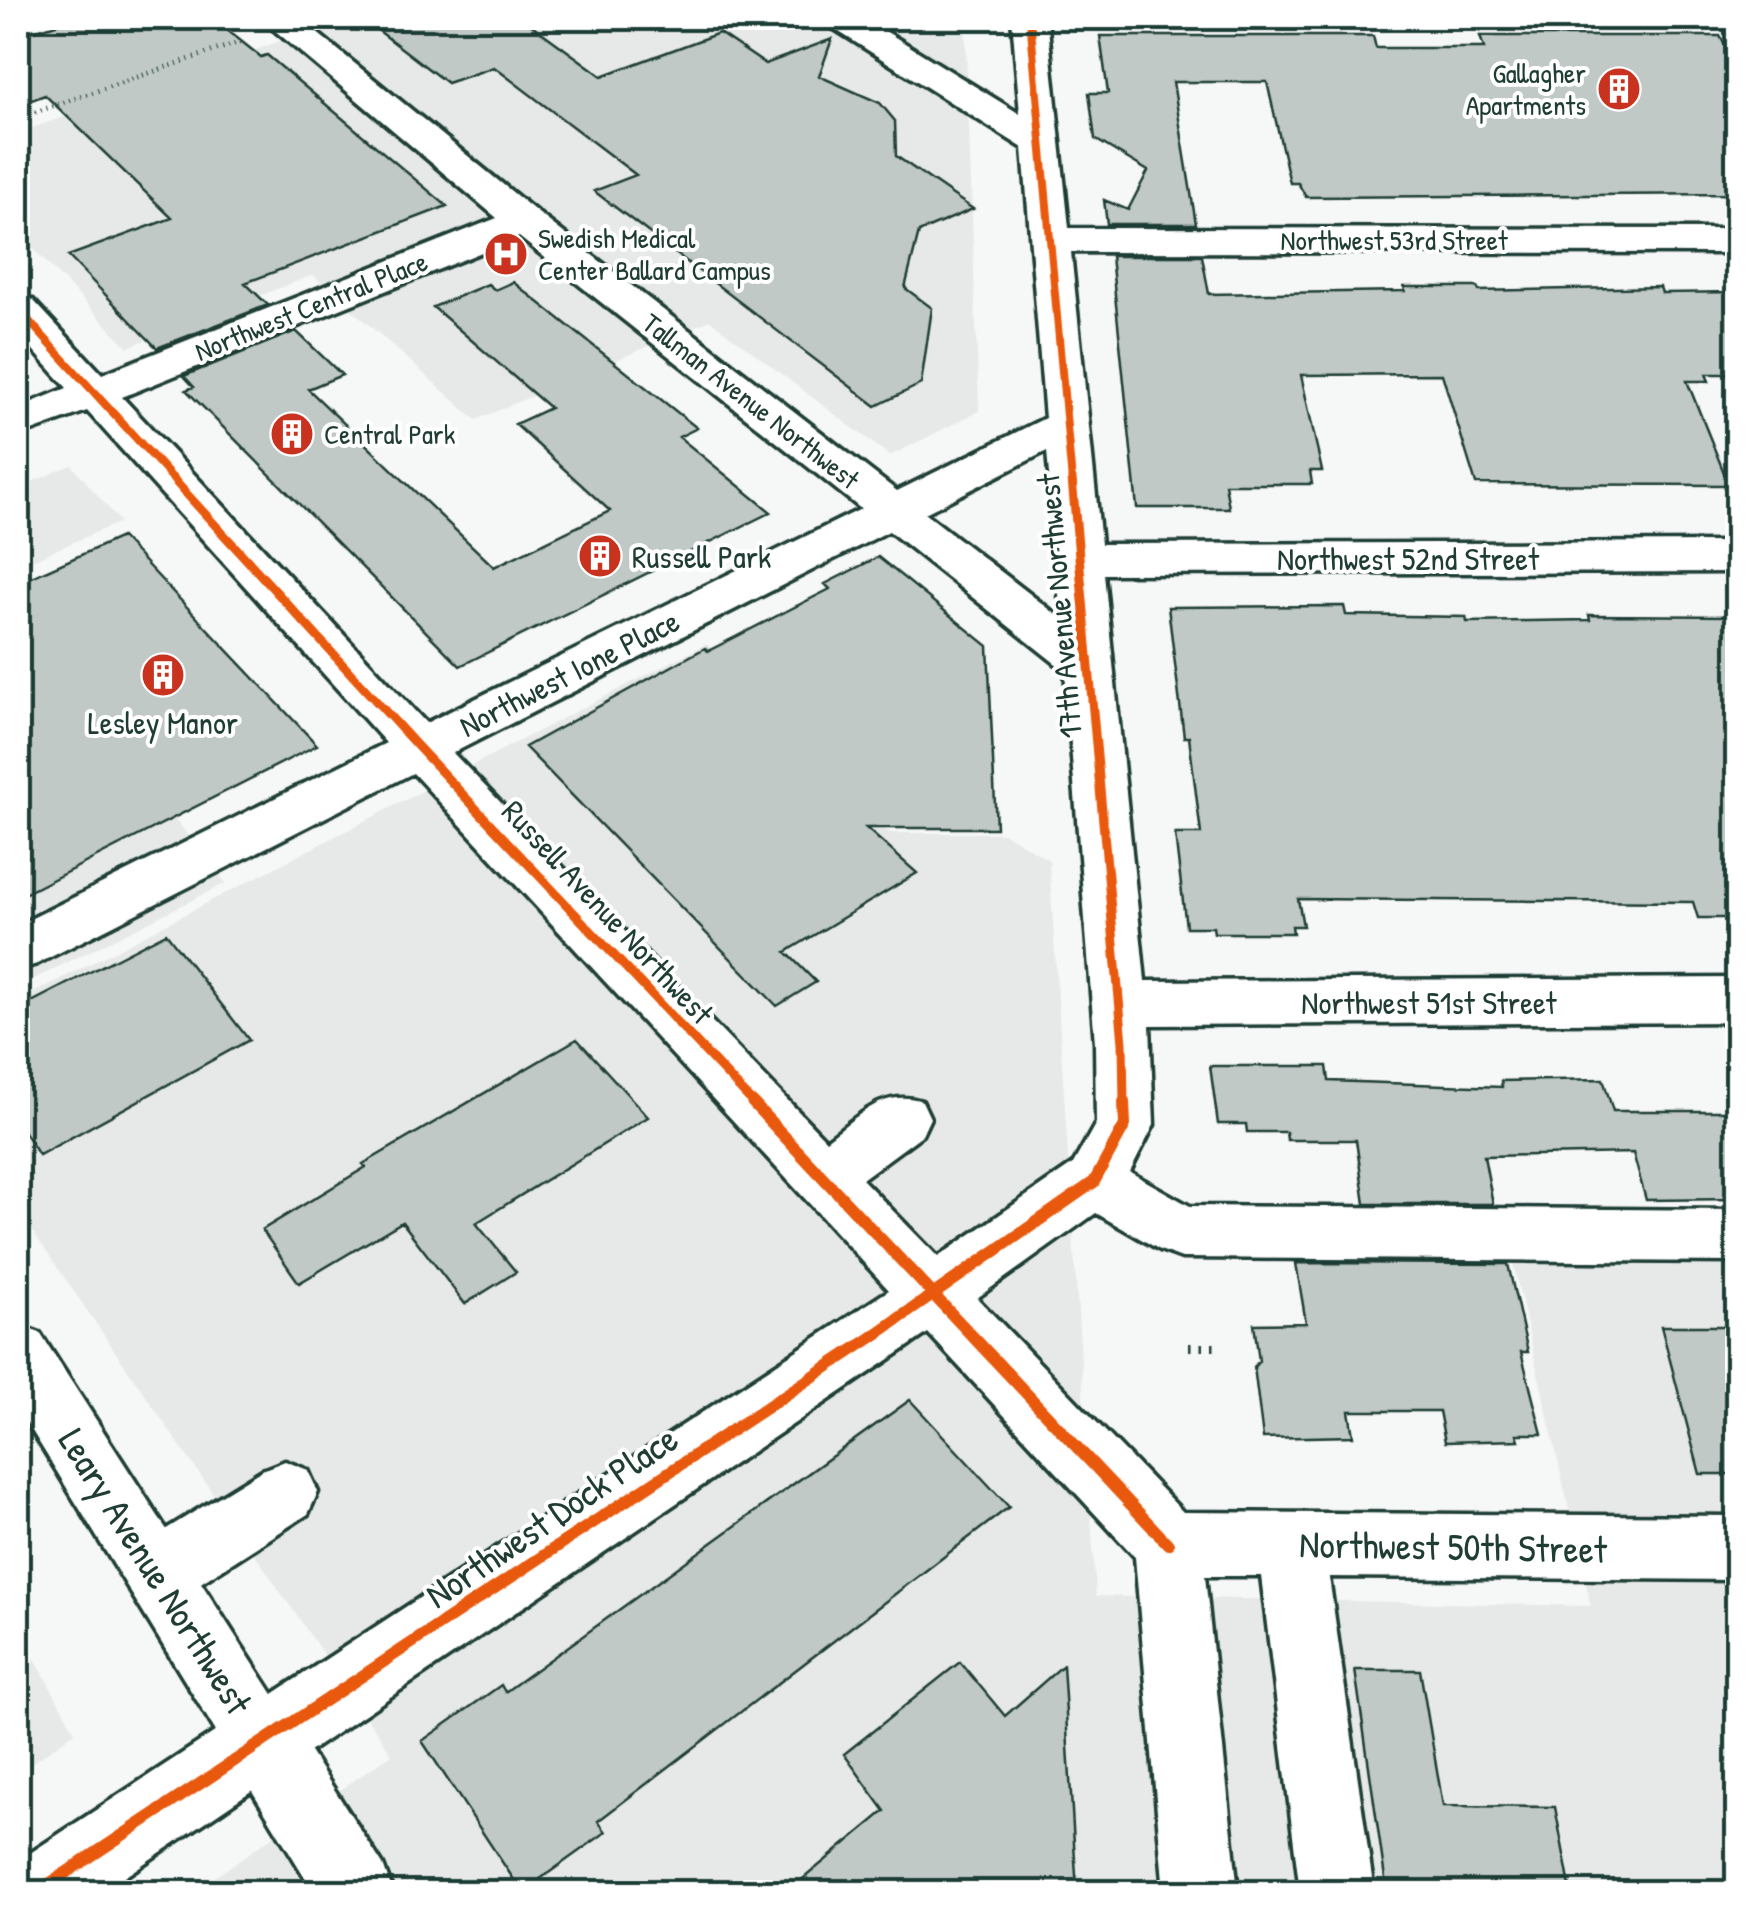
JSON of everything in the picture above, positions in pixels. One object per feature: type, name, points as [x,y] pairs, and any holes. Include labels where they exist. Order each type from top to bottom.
[{"type":"street","points":[[840,18],[1042,144]]},
{"type":"street","name":"17th Avenue Northwest","points":[[1030,18],[1120,1003],[1125,1126],[1094,1182]]},
{"type":"street","name":"Tallman Avenue Northwest","points":[[264,28],[524,221],[1089,665]]},
{"type":"street","name":"Northwest Central Place","points":[[18,423],[524,221]]},
{"type":"street","name":"Northwest 53rd Street","points":[[1050,240],[1738,241]]},
{"type":"street","name":"Russell Avenue Northwest","points":[[18,309],[98,392],[419,748],[1168,1544]]},
{"type":"street","name":"Northwest Ione Place","points":[[18,949],[1067,424]]},
{"type":"street","name":"Northwest 52nd Street","points":[[1079,559],[1738,558]]},
{"type":"street","name":"Northwest 51st Street","points":[[1120,1003],[1738,1000]]},
{"type":"street","points":[[821,1176],[900,1118]]},
{"type":"street","points":[[1094,1182],[1182,1232],[1738,1236]]},
{"type":"street","name":"Northwest Dock Place","points":[[38,1892],[934,1294],[1094,1182]]},
{"type":"street","name":"Leary Avenue Northwest","points":[[18,1353],[356,1892]]},
{"type":"street","points":[[158,1572],[285,1492]]},
{"type":"street","points":[[1168,1544],[1201,1892]]},
{"type":"street","name":"Northwest 50th Street","points":[[1168,1544],[1738,1548]]},
{"type":"street","points":[[1291,1544],[1336,1892]]},
{"type":"path","points":[[723,28],[731,26]]},
{"type":"path","points":[[18,118],[264,28]]},
{"type":"path","points":[[1189,1347],[1218,1347]]},
{"type":"shaded area","name":"Swedish Medical Center Ballard Campus","points":[[310,18],[965,18],[979,411],[890,456],[710,320],[476,420],[313,275],[128,347],[18,233],[18,133],[321,27]]},
{"type":"shaded area","points":[[72,465],[120,522],[18,566],[18,488]]},
{"type":"shaded area","points":[[18,622],[226,883],[18,987]]},
{"type":"shaded area","points":[[706,644],[876,794],[876,825],[891,833],[1004,833],[1049,860],[1096,1596],[1591,1606],[1508,1241],[1737,1242],[1737,1892],[193,1892],[392,1754],[18,1210],[18,1001]]},
{"type":"shaded area","points":[[18,1628],[75,1732],[18,1773]]},
{"type":"building","points":[[75,18],[212,18],[261,57],[267,55],[447,206],[245,283],[268,305],[157,348],[68,256],[172,218],[45,95],[18,105],[18,36]]},
{"type":"building","points":[[362,18],[522,18],[602,76],[719,33],[765,64],[832,39],[819,76],[880,103],[895,121],[896,156],[973,209],[919,232],[905,288],[932,308],[921,384],[876,406],[594,191],[636,175],[494,67],[447,83]]},
{"type":"building","points":[[1100,36],[1373,36],[1376,48],[1484,48],[1480,36],[1720,36],[1738,70],[1738,194],[1306,197],[1298,183],[1290,183],[1267,82],[1173,82],[1196,224],[1107,224],[1104,200],[1128,210],[1148,171],[1095,139],[1089,93],[1108,93]]},
{"type":"building","points":[[1111,256],[1202,256],[1209,294],[1405,291],[1404,287],[1477,287],[1479,291],[1660,287],[1662,293],[1738,292],[1738,374],[1706,374],[1709,381],[1687,381],[1729,485],[1476,484],[1442,374],[1301,375],[1322,471],[1310,471],[1312,484],[1225,484],[1229,508],[1137,508]]},
{"type":"building","points":[[513,282],[697,428],[679,437],[771,512],[460,666],[186,390],[194,387],[184,376],[296,331],[342,375],[308,389],[494,567],[610,511],[515,424],[550,408],[433,307],[488,284],[495,290]]},
{"type":"building","name":"Lesley Manor","points":[[121,537],[317,745],[18,897],[18,583]]},
{"type":"building","points":[[878,557],[988,646],[996,828],[866,828],[917,873],[786,952],[816,982],[777,1006],[525,747],[705,648],[708,651],[830,589],[825,584]]},
{"type":"building","points":[[1344,606],[1346,615],[1466,617],[1467,622],[1590,620],[1589,615],[1738,616],[1738,918],[1698,918],[1693,902],[1298,899],[1303,926],[1292,926],[1293,933],[1214,933],[1213,927],[1186,927],[1175,834],[1201,834],[1168,607]]},
{"type":"building","points":[[166,933],[249,1040],[39,1155],[18,1123],[18,1009]]},
{"type":"building","points":[[577,1039],[648,1117],[476,1223],[516,1272],[465,1304],[402,1222],[299,1283],[262,1230],[366,1167],[363,1164]]},
{"type":"building","points":[[1210,1066],[1327,1066],[1329,1081],[1502,1087],[1501,1081],[1603,1079],[1613,1111],[1738,1111],[1738,1199],[1646,1200],[1633,1153],[1484,1156],[1493,1204],[1365,1204],[1356,1140],[1287,1140],[1286,1132],[1247,1132],[1246,1124],[1218,1124]]},
{"type":"building","points":[[1296,1263],[1508,1264],[1528,1352],[1521,1352],[1542,1434],[1517,1434],[1519,1440],[1445,1442],[1439,1411],[1349,1411],[1353,1436],[1263,1438],[1254,1367],[1259,1361],[1254,1324],[1306,1323]]},
{"type":"building","points":[[1661,1326],[1738,1326],[1738,1474],[1700,1474]]},
{"type":"building","points":[[910,1400],[1009,1507],[598,1821],[606,1832],[522,1892],[422,1741],[501,1685],[505,1692]]},
{"type":"building","points":[[960,1662],[1005,1716],[1063,1665],[1077,1892],[787,1892],[885,1811],[844,1754]]},
{"type":"building","points":[[1355,1670],[1420,1670],[1443,1806],[1555,1807],[1571,1892],[1387,1892]]},
{"type":"cycle path","points":[[37,1892],[871,1338],[1094,1182],[1125,1125],[1123,1043],[1030,18]]},
{"type":"cycle path","points":[[18,309],[419,748],[1168,1544]]},
{"type":"place","name":"Gallagher Apartments","points":[[1619,89]]},
{"type":"place","name":"Swedish Medical Center Ballard Campus","points":[[506,254]]},
{"type":"place","name":"Central Park","points":[[292,434]]},
{"type":"place","name":"Russell Park","points":[[600,556]]},
{"type":"place","name":"Lesley Manor","points":[[163,675]]}]
